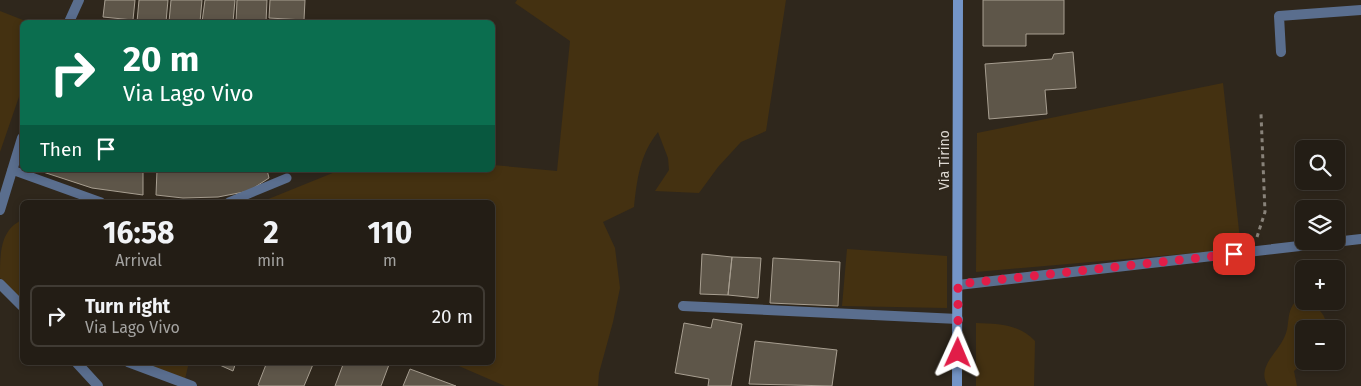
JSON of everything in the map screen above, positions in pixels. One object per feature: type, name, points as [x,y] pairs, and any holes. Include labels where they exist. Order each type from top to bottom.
[{"type":"street","points":[[70,20],[79,0]]},
{"type":"street","name":"Via Tirino","points":[[957,386],[958,0]]},
{"type":"street","points":[[1281,52],[1279,16],[1361,10]]},
{"type":"street","points":[[0,210],[20,144]]},
{"type":"street","points":[[958,284],[1361,239]]},
{"type":"street","points":[[0,284],[20,304]]},
{"type":"street","points":[[683,306],[958,319]]},
{"type":"street","points":[[78,365],[93,384]]},
{"type":"street","points":[[136,365],[192,386]]},
{"type":"lane","points":[[12,170],[95,200]]},
{"type":"lane","points":[[234,200],[287,178]]},
{"type":"path","points":[[1252,252],[1265,212],[1261,114]]},
{"type":"shaded area","points":[[517,0],[786,0],[766,131],[741,142],[718,167],[699,193],[655,191],[669,170],[668,158],[658,132],[647,149],[640,167],[634,207],[603,222],[615,248],[620,288],[599,373],[598,386],[505,386],[457,365],[495,365],[495,200],[266,200],[335,172],[495,172],[495,165],[557,171],[570,41],[515,3]]},
{"type":"shaded area","points":[[0,11],[23,20],[20,20],[20,94],[0,152]]},
{"type":"shaded area","points":[[1223,83],[1241,249],[976,272],[977,133]]},
{"type":"shaded area","points":[[20,221],[20,299],[0,278],[0,260],[5,236]]},
{"type":"shaded area","points":[[847,249],[947,256],[947,308],[842,306]]},
{"type":"shaded area","points":[[1295,303],[1295,310],[1318,310],[1325,320],[1295,320],[1294,371],[1297,386],[1268,386],[1264,373],[1269,361],[1284,338],[1290,310]]},
{"type":"shaded area","points":[[976,323],[1015,328],[1029,335],[1035,341],[1034,386],[976,386]]},
{"type":"shaded area","points":[[144,365],[188,365],[185,379]]},
{"type":"building","points":[[105,0],[135,0],[133,20],[103,17]]},
{"type":"building","points":[[139,0],[168,0],[166,20],[137,20]]},
{"type":"building","points":[[171,0],[202,0],[200,20],[169,20]]},
{"type":"building","points":[[205,0],[235,0],[233,20],[202,20]]},
{"type":"building","points":[[237,0],[267,0],[266,20],[236,20]]},
{"type":"building","points":[[270,0],[305,0],[304,20],[269,18]]},
{"type":"building","points":[[983,0],[1064,0],[1064,34],[1026,34],[1026,46],[983,46]]},
{"type":"building","points":[[1073,52],[1076,88],[1045,90],[1047,114],[989,119],[985,64],[1052,59],[1054,54]]},
{"type":"building","points":[[43,172],[143,172],[143,195],[92,188]]},
{"type":"building","points":[[157,172],[268,172],[269,178],[249,191],[218,197],[183,198],[156,195]]},
{"type":"building","points":[[702,254],[732,257],[728,295],[700,294]]},
{"type":"building","points":[[732,257],[761,258],[758,298],[728,295]]},
{"type":"building","points":[[773,258],[840,262],[838,306],[770,303]]},
{"type":"building","points":[[713,319],[742,324],[731,386],[708,386],[709,379],[675,373],[684,323],[711,328]]},
{"type":"building","points":[[755,341],[837,350],[832,386],[749,384]]},
{"type":"building","points":[[220,365],[235,365],[233,371]]},
{"type":"building","points":[[266,365],[313,365],[304,386],[258,385]]},
{"type":"building","points":[[343,365],[389,365],[381,386],[335,386]]},
{"type":"building","points":[[410,369],[456,386],[403,386]]},
{"type":"route","points":[[958,353],[958,284],[1234,254]]}]
